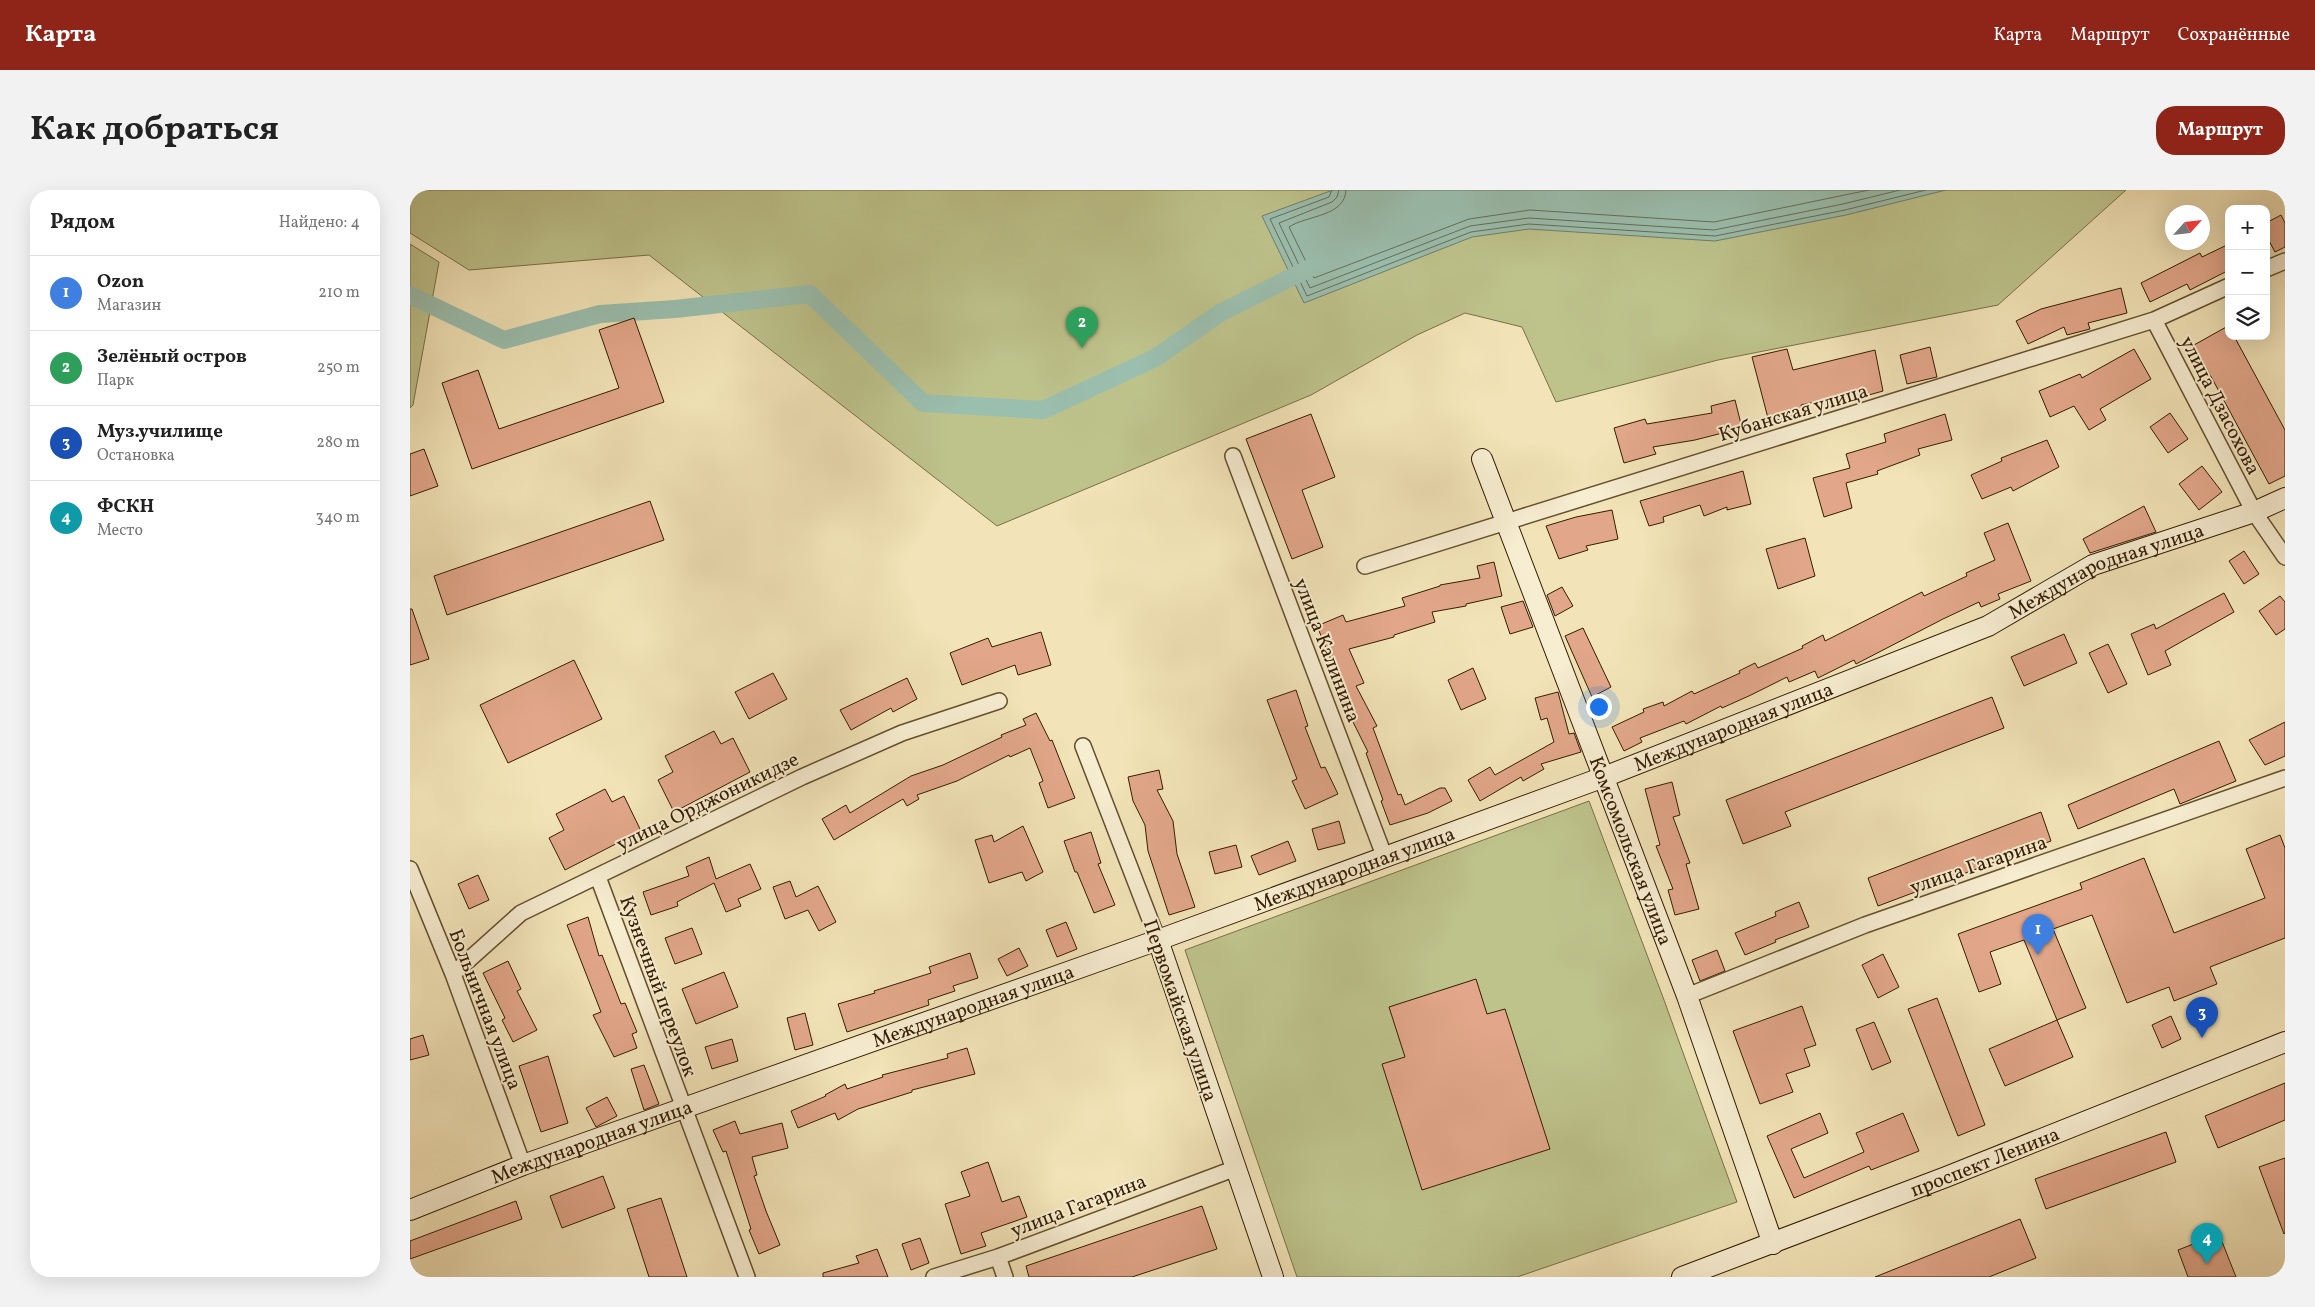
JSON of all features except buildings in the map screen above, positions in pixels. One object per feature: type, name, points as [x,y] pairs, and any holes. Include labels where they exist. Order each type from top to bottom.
[{"type":"main road","name":"Комсомольская улица","points":[[1482,459],[1688,996],[1773,1244]]},
{"type":"main road","name":"Международная улица","points":[[410,1210],[523,1165],[1158,940],[1604,777],[1988,626],[2093,565],[2254,512],[2285,498]]},
{"type":"main road","name":"Первомайская улица","points":[[1158,940],[1273,1277]]},
{"type":"main road","name":"проспект Ленина","points":[[1682,1277],[1955,1174],[2285,1042]]},
{"type":"street","points":[[2270,268],[2285,261]]},
{"type":"street","name":"Кубанская улица","points":[[1365,566],[2154,320],[2225,288]]},
{"type":"street","name":"улица Дзасохова","points":[[2154,320],[2254,512],[2285,558]]},
{"type":"street","name":"улица Калинина","points":[[1233,456],[1385,858]]},
{"type":"street","name":"улица Орджоникидзе","points":[[453,974],[521,913],[820,769],[902,733],[1000,701]]},
{"type":"street","name":"Первомайская улица","points":[[1083,746],[1158,940]]},
{"type":"street","name":"улица Гагарина","points":[[1688,996],[1884,918],[2285,778]]},
{"type":"street","name":"Больничная улица","points":[[410,868],[453,974],[523,1165]]},
{"type":"street","name":"Кузнечный переулок","points":[[598,877],[747,1277]]},
{"type":"street","name":"улица Гагарина","points":[[934,1277],[998,1257],[1236,1168]]},
{"type":"street","points":[[998,1257],[1005,1277]]},
{"type":"green space","points":[[410,190],[2126,190],[1998,305],[1718,360],[1556,402],[1522,327],[1465,313],[1417,335],[1311,395],[997,526],[649,255],[469,270],[410,233]]},
{"type":"green space","points":[[410,244],[439,262],[413,405],[410,408]]},
{"type":"green space","points":[[1589,801],[1737,1202],[1517,1277],[1297,1277],[1185,950]]},
{"type":"water","points":[[1333,190],[1946,190],[1846,215],[1715,241],[1529,229],[1472,237],[1304,303],[1262,216]]},
{"type":"waterway","points":[[410,295],[504,340],[600,314],[675,309],[810,294],[923,403],[1043,410],[1155,358],[1220,313],[1312,267]]},
{"type":"place","name":"Зелёный остров","points":[[1082,348]]},
{"type":"place","name":"Ozon","points":[[2038,955]]},
{"type":"place","name":"Муз.училище","points":[[2202,1038]]},
{"type":"place","name":"ФСКН","points":[[2207,1264]]}]
